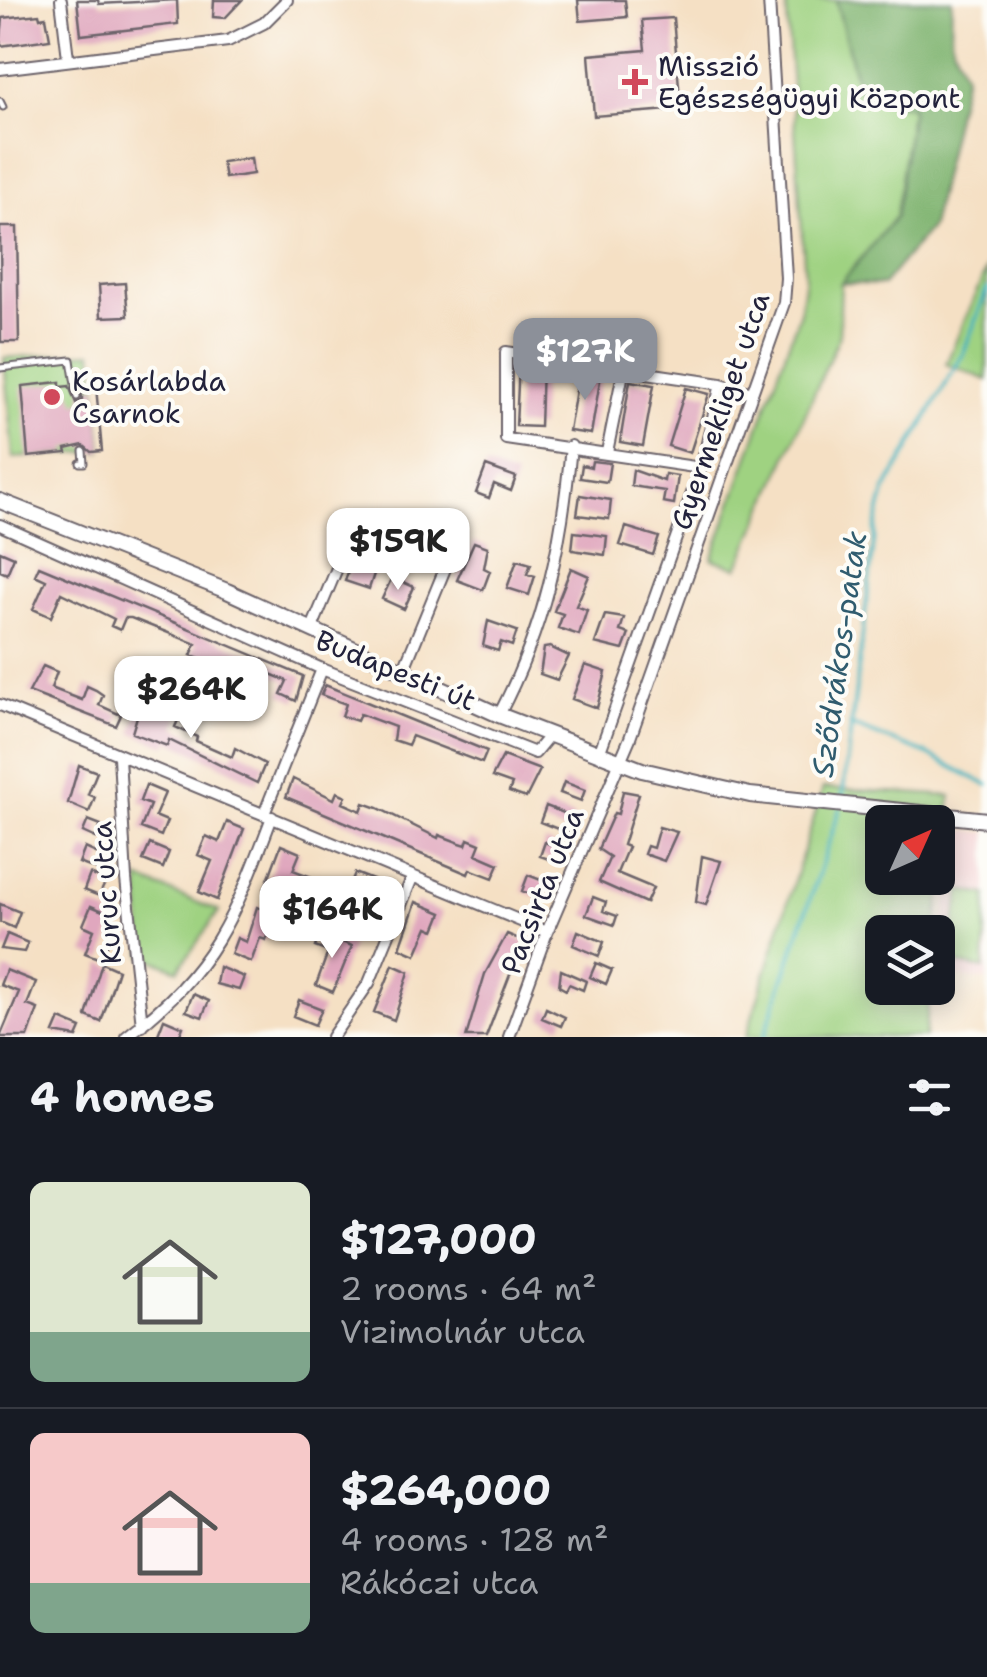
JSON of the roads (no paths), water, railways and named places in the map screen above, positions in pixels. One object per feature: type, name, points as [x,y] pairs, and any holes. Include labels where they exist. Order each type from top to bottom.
[{"type":"street","points":[[61,0],[68,58]]},
{"type":"street","points":[[0,70],[68,58],[228,41],[264,24],[287,0]]},
{"type":"street","name":"Gyermekliget utca","points":[[620,762],[784,303],[786,278],[769,0]]},
{"type":"street","points":[[701,468],[506,439],[506,352],[721,384],[752,393]]},
{"type":"street","points":[[608,452],[624,368]]},
{"type":"street","name":"Gyermekliget utca","points":[[599,754],[701,468],[721,384]]},
{"type":"street","points":[[499,715],[529,658],[556,565],[571,446]]},
{"type":"street","name":"Budapesti út","points":[[0,501],[312,628],[499,715],[620,762],[722,790],[987,820]]},
{"type":"street","name":"Budapesti út","points":[[0,525],[322,669],[535,753],[550,736]]},
{"type":"street","points":[[312,628],[353,530]]},
{"type":"street","points":[[403,671],[460,532]]},
{"type":"street","points":[[126,1037],[200,971],[221,940],[322,669]]},
{"type":"street","points":[[0,705],[547,932]]},
{"type":"street","name":"Kuruc utca","points":[[120,757],[129,916],[142,1025]]},
{"type":"street","name":"Pacsirta utca","points":[[509,1037],[547,932],[620,762]]},
{"type":"street","points":[[332,1037],[368,983],[412,878]]},
{"type":"lane","points":[[0,368],[71,360],[77,398]]},
{"type":"lane","points":[[80,463],[84,463],[83,450]]},
{"type":"waterway","name":"Sződrákos-patak","points":[[842,800],[876,526],[885,491],[963,354],[987,289]]},
{"type":"waterway","points":[[850,725],[925,753],[987,785]]},
{"type":"waterway","name":"Sződrákos-patak","points":[[764,1037],[840,809]]},
{"type":"place","name":"Misszió Egészségügyi Központ","points":[[635,82]]},
{"type":"place","name":"Kosárlabda Csarnok","points":[[52,397]]}]
